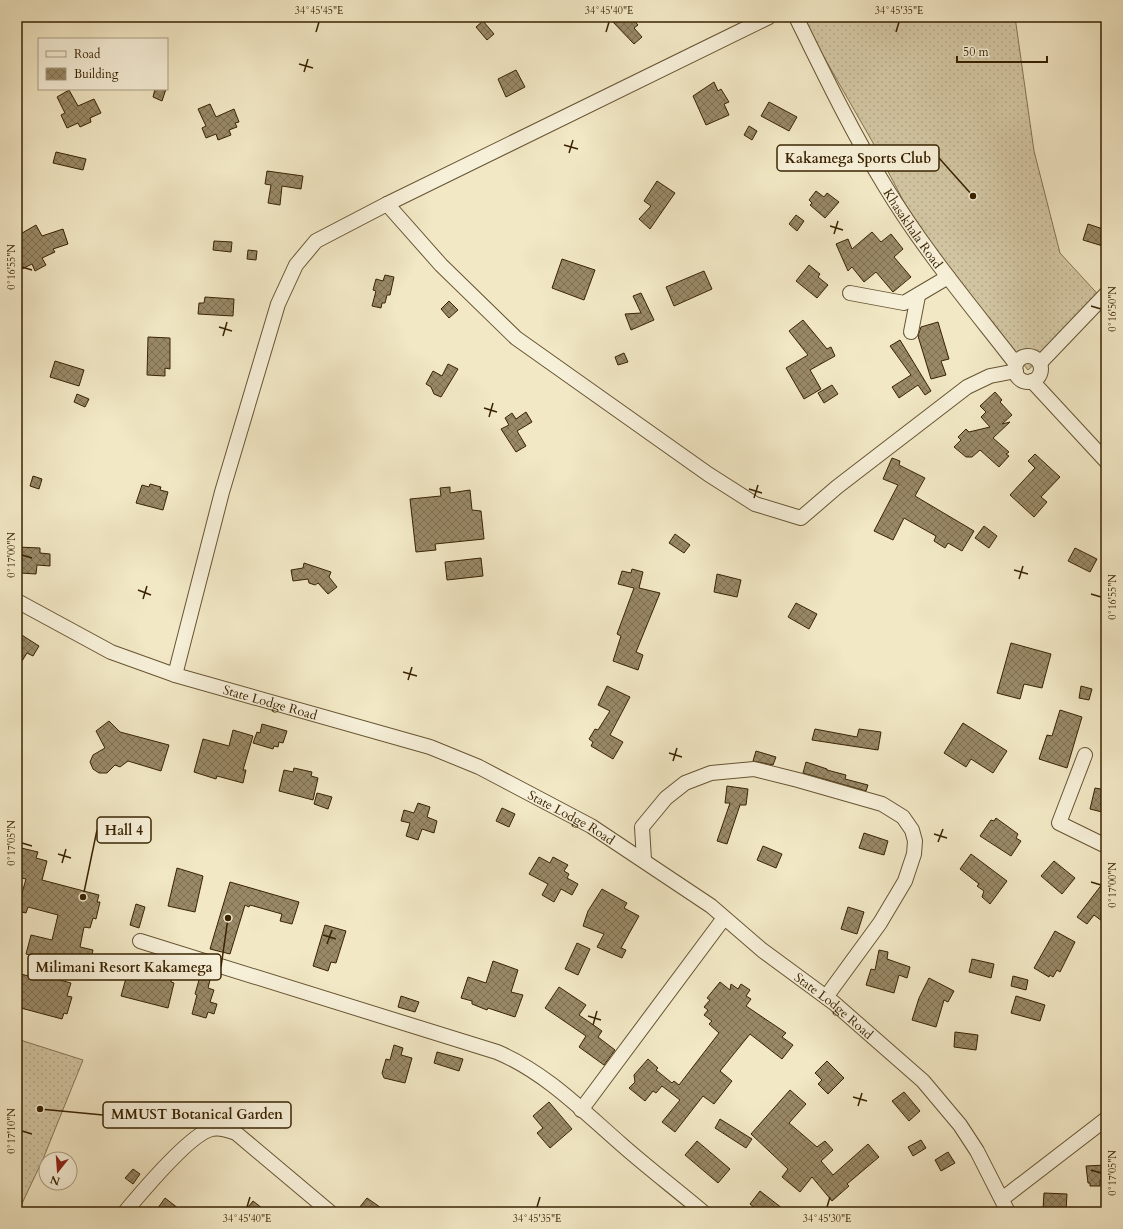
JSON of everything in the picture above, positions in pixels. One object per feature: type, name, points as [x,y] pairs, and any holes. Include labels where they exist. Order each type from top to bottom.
[{"type":"street","points":[[175,675],[222,492],[278,304],[296,265],[316,241],[387,204],[769,17]]},
{"type":"street","name":"Khasakhala Road","points":[[796,17],[859,142],[885,186],[948,277],[1016,368]]},
{"type":"street","points":[[387,204],[441,264],[516,338],[708,474],[756,504],[774,511],[801,518],[837,487],[967,387],[990,376],[1016,368],[1026,356],[1034,358],[1040,363],[1041,372],[1039,376],[1032,381]]},
{"type":"street","points":[[850,293],[904,303],[948,277]]},
{"type":"street","points":[[1040,363],[1106,294]]},
{"type":"street","points":[[911,332],[918,296]]},
{"type":"street","points":[[1016,368],[1020,378],[1032,381],[1106,461]]},
{"type":"street","name":"State Lodge Road","points":[[17,602],[111,652],[175,675],[430,747],[479,767],[591,826],[644,860],[724,918],[762,950],[826,997],[896,1056],[943,1103],[960,1125],[977,1151],[1008,1212]]},
{"type":"street","points":[[1085,755],[1059,823],[1106,846]]},
{"type":"street","points":[[644,860],[642,827],[666,798],[685,783],[711,773],[754,769],[882,804],[903,818],[912,830],[915,841],[914,854],[905,881],[880,923],[826,997]]},
{"type":"street","points":[[581,1110],[724,918]]},
{"type":"street","points":[[140,941],[497,1052],[528,1067],[703,1212]]},
{"type":"street","points":[[1002,1199],[1106,1119]]},
{"type":"street","points":[[125,1212],[184,1147],[200,1133],[211,1129],[223,1128],[236,1133],[330,1212]]},
{"type":"shaded area","points":[[801,17],[1015,17],[1034,151],[1060,253],[1104,301],[1028,370],[944,264],[904,202],[872,141]]},
{"type":"shaded area","points":[[17,1039],[83,1060],[46,1151],[38,1151],[38,1170],[18,1212]]},
{"type":"building","points":[[617,17],[620,17],[625,22],[631,17],[638,25],[634,28],[642,37],[634,44],[612,21]]},
{"type":"building","points":[[483,21],[494,34],[487,40],[476,27]]},
{"type":"building","points":[[516,70],[525,87],[506,97],[498,79]]},
{"type":"building","points":[[714,82],[718,91],[721,89],[729,102],[724,104],[729,115],[706,125],[693,96]]},
{"type":"building","points":[[69,90],[78,106],[94,99],[101,113],[90,118],[91,122],[80,127],[78,123],[67,128],[61,115],[65,113],[57,97]]},
{"type":"building","points":[[155,90],[166,90],[162,101],[153,97]]},
{"type":"building","points":[[769,102],[797,117],[789,131],[761,116]]},
{"type":"building","points":[[210,104],[216,117],[234,109],[239,122],[235,123],[237,127],[229,130],[231,135],[218,140],[216,134],[206,138],[202,128],[206,126],[198,109]]},
{"type":"building","points":[[749,126],[757,131],[752,140],[744,135]]},
{"type":"building","points":[[56,152],[86,159],[83,170],[53,163]]},
{"type":"building","points":[[267,171],[303,176],[301,189],[282,186],[280,205],[268,203],[271,185],[265,184]]},
{"type":"building","points":[[657,181],[675,193],[650,229],[639,219],[651,206],[644,201]]},
{"type":"building","points":[[816,191],[824,197],[827,193],[839,202],[825,218],[810,205],[812,203],[809,200]]},
{"type":"building","points":[[796,215],[804,221],[797,231],[789,224]]},
{"type":"building","points":[[1088,224],[1106,230],[1106,247],[1083,240]]},
{"type":"building","points":[[36,225],[42,236],[63,229],[68,244],[53,249],[55,252],[42,258],[46,265],[35,271],[32,264],[22,269],[17,259],[21,256],[17,249],[17,236]]},
{"type":"building","points":[[872,232],[881,242],[891,234],[903,249],[894,257],[911,277],[893,292],[876,272],[864,282],[852,267],[848,271],[836,244],[848,239],[852,249]]},
{"type":"building","points":[[214,241],[232,242],[231,252],[213,250]]},
{"type":"building","points":[[248,250],[257,251],[256,260],[247,259]]},
{"type":"building","points":[[562,259],[595,270],[584,300],[552,288]]},
{"type":"building","points":[[809,265],[820,274],[818,277],[828,285],[817,298],[796,281]]},
{"type":"building","points":[[704,271],[712,289],[674,306],[666,287]]},
{"type":"building","points":[[385,275],[394,277],[390,295],[387,295],[385,303],[382,303],[381,308],[372,306],[376,291],[373,290],[376,279],[383,281]]},
{"type":"building","points":[[641,293],[654,320],[631,330],[625,314],[641,313],[633,296]]},
{"type":"building","points":[[205,297],[234,299],[233,316],[198,314],[199,303],[204,303]]},
{"type":"building","points":[[449,301],[458,310],[449,318],[441,309]]},
{"type":"building","points":[[803,320],[827,349],[831,347],[835,356],[810,370],[821,389],[804,399],[786,368],[808,355],[789,331]]},
{"type":"building","points":[[938,322],[949,359],[941,361],[946,375],[931,379],[918,336],[921,327]]},
{"type":"building","points":[[148,337],[170,338],[170,369],[165,368],[165,376],[147,375]]},
{"type":"building","points":[[900,340],[931,391],[925,395],[918,385],[899,398],[892,387],[911,375],[890,346]]},
{"type":"building","points":[[624,353],[628,362],[618,365],[615,357]]},
{"type":"building","points":[[55,361],[84,370],[79,386],[50,377]]},
{"type":"building","points":[[448,364],[458,369],[441,397],[434,394],[431,387],[426,384],[433,371],[442,376]]},
{"type":"building","points":[[832,385],[838,394],[824,403],[818,393]]},
{"type":"building","points":[[995,392],[1002,400],[1000,402],[1012,415],[1002,424],[1010,422],[993,438],[1009,452],[1006,454],[1009,456],[999,467],[980,450],[972,457],[966,457],[954,447],[961,440],[958,437],[966,429],[969,432],[990,427],[981,417],[986,412],[980,406]]},
{"type":"building","points":[[77,394],[89,399],[85,407],[74,402]]},
{"type":"building","points":[[526,412],[532,422],[517,431],[526,446],[516,452],[501,429],[509,425],[505,418],[512,413],[516,419]]},
{"type":"building","points":[[1035,454],[1060,477],[1041,497],[1047,502],[1034,517],[1010,495],[1035,468],[1028,461]]},
{"type":"building","points":[[892,458],[900,461],[899,465],[925,478],[915,496],[974,531],[962,551],[948,543],[945,548],[934,541],[936,536],[904,518],[893,540],[874,531],[898,485],[883,479]]},
{"type":"building","points":[[33,476],[42,479],[39,489],[30,486]]},
{"type":"building","points":[[150,484],[161,487],[160,490],[168,492],[163,510],[136,503],[142,485],[149,487]]},
{"type":"building","points":[[450,487],[450,493],[470,490],[472,510],[481,511],[484,539],[435,544],[436,550],[416,552],[410,499],[441,496],[440,488]]},
{"type":"building","points":[[984,526],[997,536],[989,548],[975,538]]},
{"type":"building","points":[[675,534],[690,545],[684,553],[669,543]]},
{"type":"building","points":[[18,547],[40,548],[40,553],[50,554],[50,566],[37,565],[36,574],[20,573],[20,565],[17,565]]},
{"type":"building","points":[[1075,548],[1097,559],[1090,572],[1068,561]]},
{"type":"building","points":[[481,558],[483,576],[447,580],[445,562]]},
{"type":"building","points":[[304,563],[331,572],[329,577],[337,587],[328,594],[318,583],[315,585],[309,583],[308,579],[293,581],[291,570],[303,568]]},
{"type":"building","points":[[632,569],[643,572],[639,588],[660,593],[636,652],[643,655],[638,670],[613,661],[621,636],[617,634],[634,588],[618,584],[622,571],[631,573]]},
{"type":"building","points":[[717,574],[741,580],[737,597],[714,592]]},
{"type":"building","points":[[796,603],[817,614],[809,629],[788,617]]},
{"type":"building","points":[[17,632],[39,646],[33,656],[27,653],[17,669]]},
{"type":"building","points":[[1011,643],[1051,654],[1042,688],[1024,684],[1020,699],[997,693]]},
{"type":"building","points":[[607,686],[630,697],[610,735],[623,742],[613,759],[591,746],[593,742],[589,739],[595,729],[598,730],[610,711],[598,705]]},
{"type":"building","points":[[1081,686],[1092,689],[1089,700],[1079,698]]},
{"type":"building","points":[[1060,710],[1082,717],[1067,768],[1039,759],[1047,735],[1052,736]]},
{"type":"building","points":[[109,721],[120,732],[169,745],[161,771],[128,761],[120,767],[115,765],[107,773],[99,773],[93,769],[90,762],[93,755],[105,748],[96,731]]},
{"type":"building","points":[[963,723],[1007,751],[993,773],[971,759],[966,767],[944,753]]},
{"type":"building","points":[[262,724],[287,731],[283,743],[279,742],[278,747],[274,746],[273,749],[253,743],[257,732],[260,733]]},
{"type":"building","points":[[815,729],[857,737],[859,729],[881,732],[878,750],[812,740]]},
{"type":"building","points":[[233,730],[253,736],[243,770],[246,770],[243,783],[217,776],[216,779],[194,772],[203,739],[229,746]]},
{"type":"building","points":[[756,751],[776,757],[773,765],[753,761]]},
{"type":"building","points":[[806,762],[846,775],[845,779],[868,785],[866,791],[803,773]]},
{"type":"building","points":[[294,768],[312,772],[311,776],[318,778],[313,800],[279,791],[284,770],[293,772]]},
{"type":"building","points":[[727,786],[748,789],[746,805],[740,805],[727,844],[717,841],[730,803],[725,803]]},
{"type":"building","points":[[1095,788],[1106,790],[1106,813],[1090,809]]},
{"type":"building","points":[[317,793],[332,797],[328,809],[314,804]]},
{"type":"building","points":[[418,803],[430,807],[427,817],[437,821],[434,833],[422,829],[418,840],[406,836],[410,823],[401,821],[404,810],[414,813]]},
{"type":"building","points":[[502,808],[515,814],[509,827],[496,821]]},
{"type":"building","points":[[996,818],[1018,834],[1016,838],[1021,841],[1011,856],[980,836],[991,820],[994,821]]},
{"type":"building","points":[[864,833],[888,841],[884,855],[859,848]]},
{"type":"building","points":[[763,846],[782,854],[776,868],[757,860]]},
{"type":"building","points":[[17,847],[38,852],[36,858],[47,861],[42,880],[99,895],[97,902],[100,902],[96,919],[93,918],[90,928],[84,927],[80,947],[93,950],[90,962],[86,961],[84,968],[26,954],[31,935],[52,940],[58,915],[28,907],[26,913],[17,911],[17,900],[20,900],[26,879],[17,877]]},
{"type":"building","points":[[971,854],[1007,881],[990,904],[982,897],[984,891],[977,886],[979,884],[960,869]]},
{"type":"building","points":[[539,857],[550,863],[553,857],[568,865],[564,871],[569,874],[567,878],[578,884],[572,895],[561,889],[554,902],[542,895],[548,884],[529,874]]},
{"type":"building","points":[[1054,861],[1075,878],[1062,894],[1041,876]]},
{"type":"building","points":[[177,868],[203,876],[195,912],[168,906]]},
{"type":"building","points":[[1106,879],[1106,924],[1094,915],[1087,924],[1077,917]]},
{"type":"building","points":[[230,882],[299,902],[292,924],[280,921],[282,914],[245,905],[230,954],[210,949]]},
{"type":"building","points":[[602,889],[627,903],[624,908],[639,916],[621,948],[626,950],[622,958],[597,947],[604,934],[583,926],[588,911]]},
{"type":"building","points":[[136,904],[145,907],[139,928],[130,925]]},
{"type":"building","points":[[848,907],[864,912],[857,934],[841,929]]},
{"type":"building","points":[[325,925],[346,931],[336,963],[331,962],[328,971],[313,966]]},
{"type":"building","points":[[1055,931],[1075,942],[1060,972],[1057,970],[1053,977],[1050,975],[1049,977],[1034,968]]},
{"type":"building","points":[[577,943],[590,949],[578,975],[565,969]]},
{"type":"building","points":[[879,950],[888,952],[887,959],[910,967],[907,978],[899,975],[894,993],[866,985],[871,969],[875,970]]},
{"type":"building","points":[[972,959],[994,964],[991,978],[969,972]]},
{"type":"building","points":[[159,960],[176,966],[171,982],[174,983],[168,1008],[121,996],[128,971],[150,977],[154,964],[157,965]]},
{"type":"building","points":[[493,961],[518,970],[511,992],[523,995],[515,1017],[488,1008],[487,1010],[472,1004],[472,1001],[461,998],[468,977],[486,983]]},
{"type":"building","points":[[17,973],[40,979],[41,975],[71,983],[67,996],[72,997],[67,1014],[64,1013],[62,1019],[17,1007]]},
{"type":"building","points":[[201,973],[211,976],[208,988],[214,990],[210,1002],[217,1004],[214,1014],[208,1012],[206,1018],[192,1014],[197,995],[195,994]]},
{"type":"building","points":[[1013,976],[1028,980],[1026,990],[1011,986]]},
{"type":"building","points":[[929,978],[954,991],[948,1002],[944,1000],[936,1027],[912,1020],[919,998]]},
{"type":"building","points":[[720,982],[730,990],[731,984],[738,989],[741,984],[750,990],[746,996],[751,999],[746,1006],[786,1033],[782,1037],[793,1045],[782,1059],[750,1034],[720,1071],[732,1081],[714,1104],[703,1096],[675,1132],[662,1122],[680,1100],[662,1086],[656,1093],[653,1091],[645,1101],[629,1088],[635,1082],[634,1075],[648,1059],[658,1068],[656,1070],[672,1083],[674,1081],[679,1085],[719,1033],[709,1024],[712,1021],[704,1015],[708,1010],[704,1007],[710,1000],[707,998]]},
{"type":"building","points":[[559,987],[586,1005],[579,1015],[602,1031],[598,1037],[615,1050],[604,1065],[579,1047],[586,1036],[545,1008]]},
{"type":"building","points":[[401,996],[419,1002],[415,1012],[398,1007]]},
{"type":"building","points":[[1016,996],[1045,1005],[1040,1021],[1011,1013]]},
{"type":"building","points":[[955,1032],[978,1035],[976,1050],[954,1047]]},
{"type":"building","points":[[394,1045],[403,1048],[401,1055],[412,1058],[405,1083],[384,1078],[382,1073],[386,1059],[390,1060]]},
{"type":"building","points":[[437,1052],[463,1059],[459,1071],[434,1063]]},
{"type":"building","points":[[827,1061],[844,1078],[828,1094],[818,1084],[822,1080],[815,1073]]},
{"type":"building","points":[[790,1090],[806,1104],[789,1123],[817,1147],[825,1141],[833,1150],[821,1161],[833,1175],[868,1144],[879,1157],[847,1184],[849,1186],[832,1201],[812,1177],[800,1192],[782,1177],[788,1169],[751,1134]]},
{"type":"building","points":[[904,1092],[920,1111],[909,1121],[892,1101]]},
{"type":"building","points":[[549,1102],[572,1129],[550,1148],[537,1133],[543,1128],[533,1116]]},
{"type":"building","points":[[720,1119],[752,1139],[746,1148],[715,1128]]},
{"type":"building","points":[[921,1140],[926,1148],[913,1156],[908,1147]]},
{"type":"building","points":[[697,1141],[730,1169],[718,1183],[685,1155]]},
{"type":"building","points":[[948,1152],[955,1163],[941,1171],[935,1160]]},
{"type":"building","points":[[1106,1165],[1106,1180],[1100,1181],[1100,1186],[1090,1186],[1090,1183],[1088,1183],[1086,1166]]},
{"type":"building","points":[[133,1169],[140,1174],[133,1184],[125,1178]]},
{"type":"building","points":[[760,1191],[787,1212],[760,1212],[750,1204]]},
{"type":"building","points":[[1044,1193],[1067,1194],[1066,1211],[1043,1209]]},
{"type":"building","points":[[165,1198],[183,1212],[155,1212]]},
{"type":"building","points":[[367,1198],[387,1212],[364,1212],[359,1208]]},
{"type":"building","points":[[253,1201],[267,1212],[244,1212]]},
{"type":"place","name":"Kakamega Sports Club","points":[[973,196]]},
{"type":"place","name":"Hall 4","points":[[83,897]]},
{"type":"place","name":"Milimani Resort Kakamega","points":[[228,918]]},
{"type":"place","name":"MMUST Botanical Garden","points":[[40,1109]]}]
